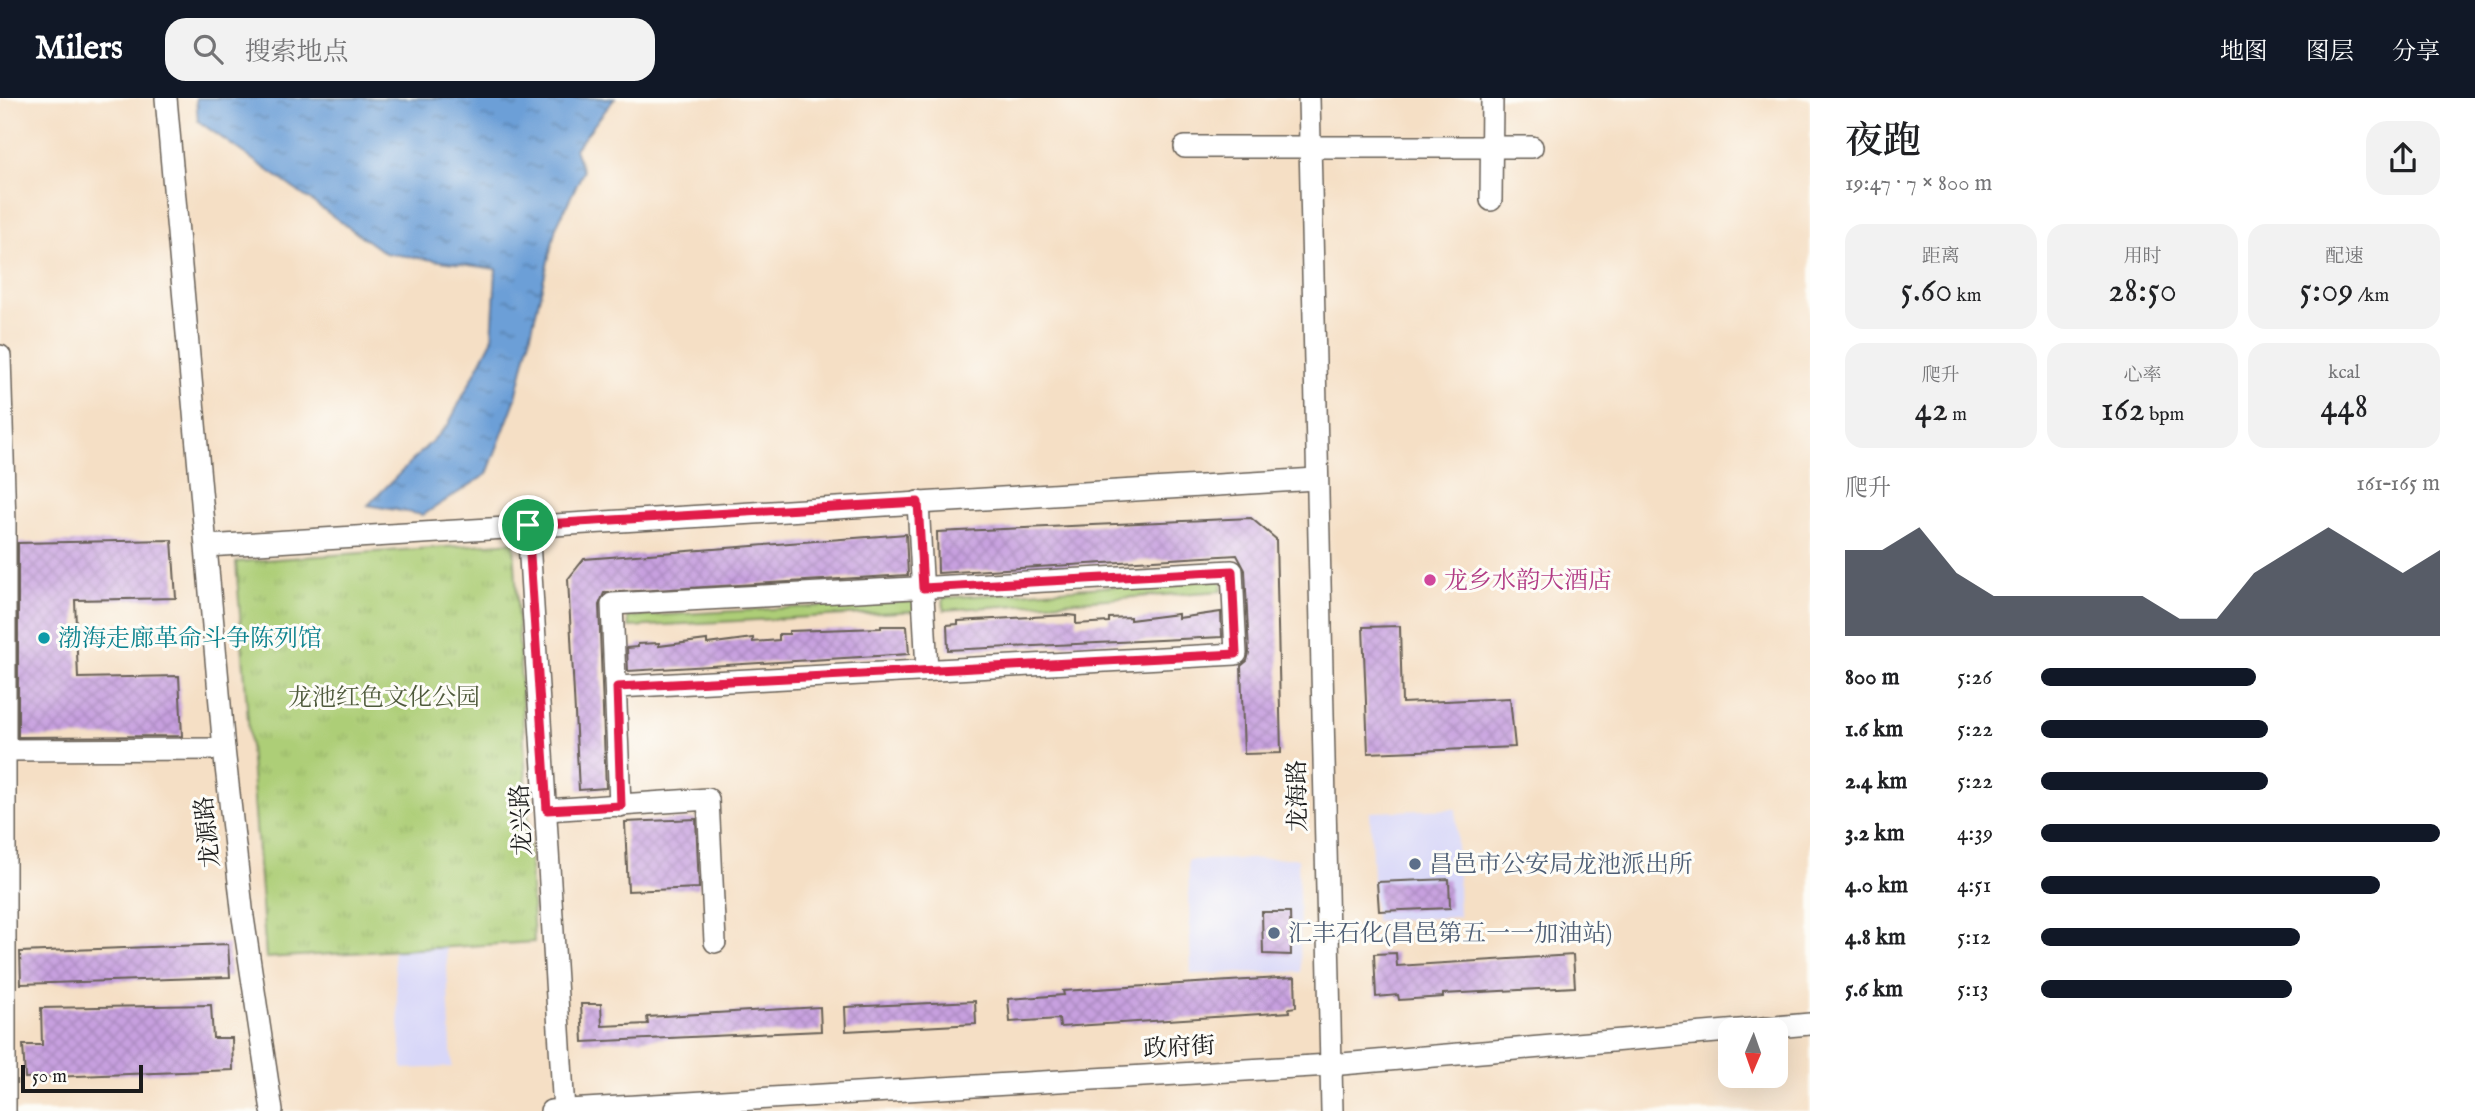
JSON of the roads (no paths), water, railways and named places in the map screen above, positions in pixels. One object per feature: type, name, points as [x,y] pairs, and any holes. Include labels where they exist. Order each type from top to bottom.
[{"type":"street","name":"龙源路","points":[[166,98],[224,749],[243,918],[272,1111]]},
{"type":"street","name":"龙海路","points":[[1309,98],[1332,1111]]},
{"type":"street","points":[[1491,200],[1492,98]]},
{"type":"street","points":[[1185,147],[1532,147]]},
{"type":"street","points":[[0,356],[5,1111]]},
{"type":"street","points":[[207,546],[1316,480]]},
{"type":"street","points":[[918,502],[927,670]]},
{"type":"street","name":"龙兴路","points":[[528,525],[564,1111]]},
{"type":"street","points":[[617,687],[1236,654],[1232,571],[612,604],[621,806]]},
{"type":"street","points":[[2,750],[224,749]]},
{"type":"street","points":[[547,810],[709,799],[716,942]]},
{"type":"street","name":"政府街","points":[[551,1111],[735,1105],[1330,1065],[1810,1024]]},
{"type":"water","points":[[196,98],[615,98],[575,149],[583,172],[556,227],[516,398],[487,474],[423,515],[368,505],[448,425],[492,340],[496,269],[385,253],[198,121]]},
{"type":"place","name":"龙乡水韵大酒店","points":[[1430,580]]},
{"type":"place","name":"渤海走廊革命斗争陈列馆","points":[[44,638]]},
{"type":"place","name":"昌邑市公安局龙池派出所","points":[[1415,864]]},
{"type":"place","name":"汇丰石化(昌邑第五一一加油站)","points":[[1274,933]]},
{"type":"park label","name":"龙池红色文化公园","points":[[384,697]]}]
